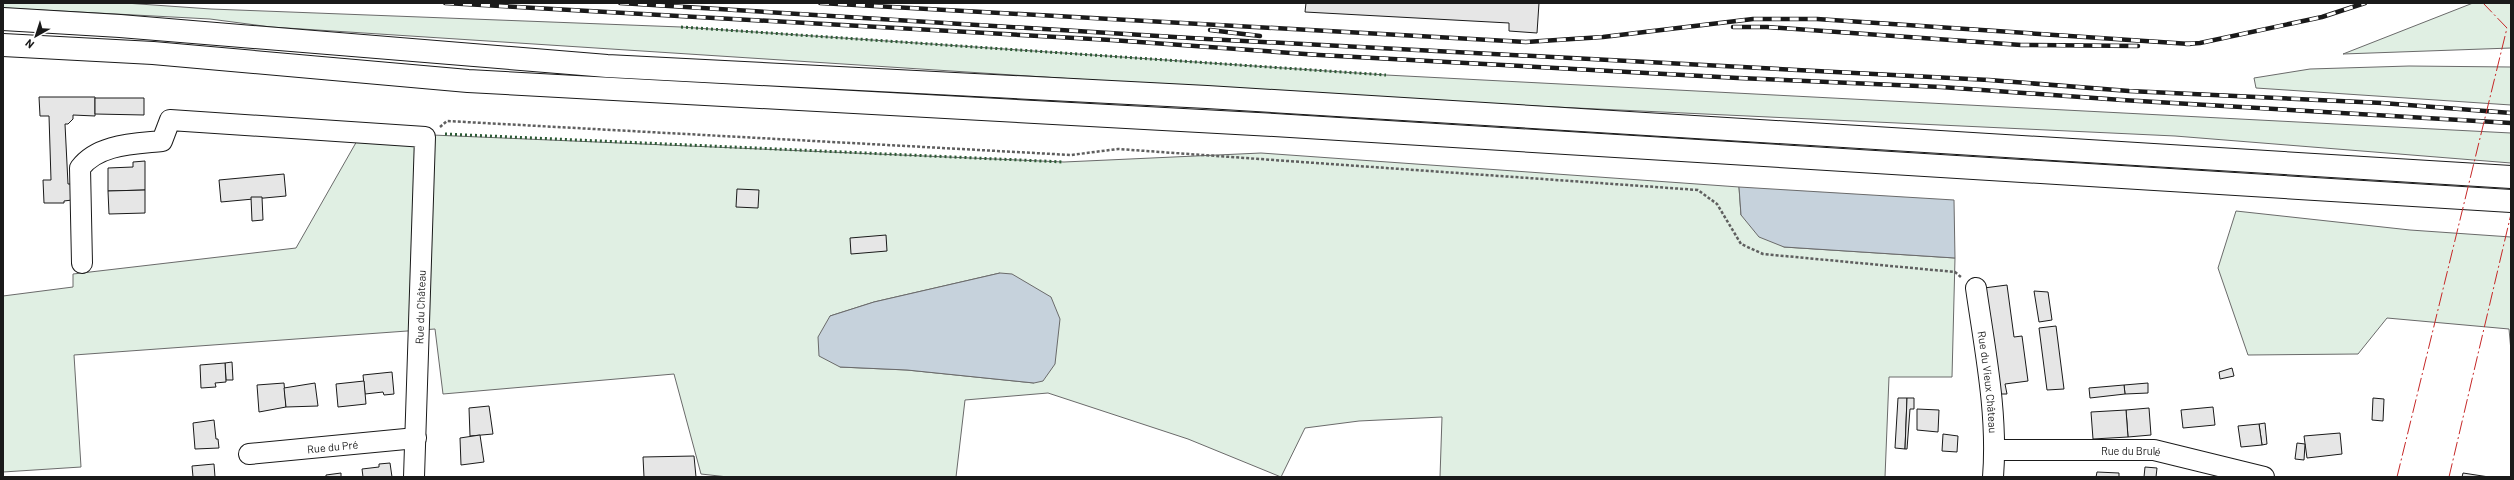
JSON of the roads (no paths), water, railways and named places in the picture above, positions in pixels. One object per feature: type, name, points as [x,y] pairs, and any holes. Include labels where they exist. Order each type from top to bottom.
[{"type":"highway","points":[[3,19],[120,26],[607,66],[1199,96],[2511,177]]},
{"type":"highway","points":[[3,45],[153,53],[468,81],[1274,125],[2511,201]]},
{"type":"street","name":"Rue du Château","points":[[82,264],[80,168],[88,157],[119,146],[162,141],[170,120],[425,137],[414,477]]},
{"type":"street","name":"Rue du Vieux Château","points":[[1976,288],[1993,406],[1996,450],[1993,477]]},
{"type":"street","name":"Rue du Pré","points":[[249,454],[416,438]]},
{"type":"street","name":"Rue du Brulé","points":[[1996,450],[2154,450],[2264,477]]},
{"type":"railway","points":[[445,3],[1111,40],[1319,55],[1738,78],[1941,87],[2122,100],[2511,123]]},
{"type":"railway","points":[[620,3],[1207,39],[1989,80],[2129,91],[2382,103],[2511,113]]},
{"type":"railway","points":[[820,3],[1526,42],[1603,37],[1753,19],[1817,19],[2190,44]]},
{"type":"railway","points":[[2186,44],[2200,43],[2322,17],[2365,3]]},
{"type":"railway","points":[[1733,27],[1767,27],[2021,45],[2138,46]]},
{"type":"railway","points":[[1210,30],[1260,36]]}]
